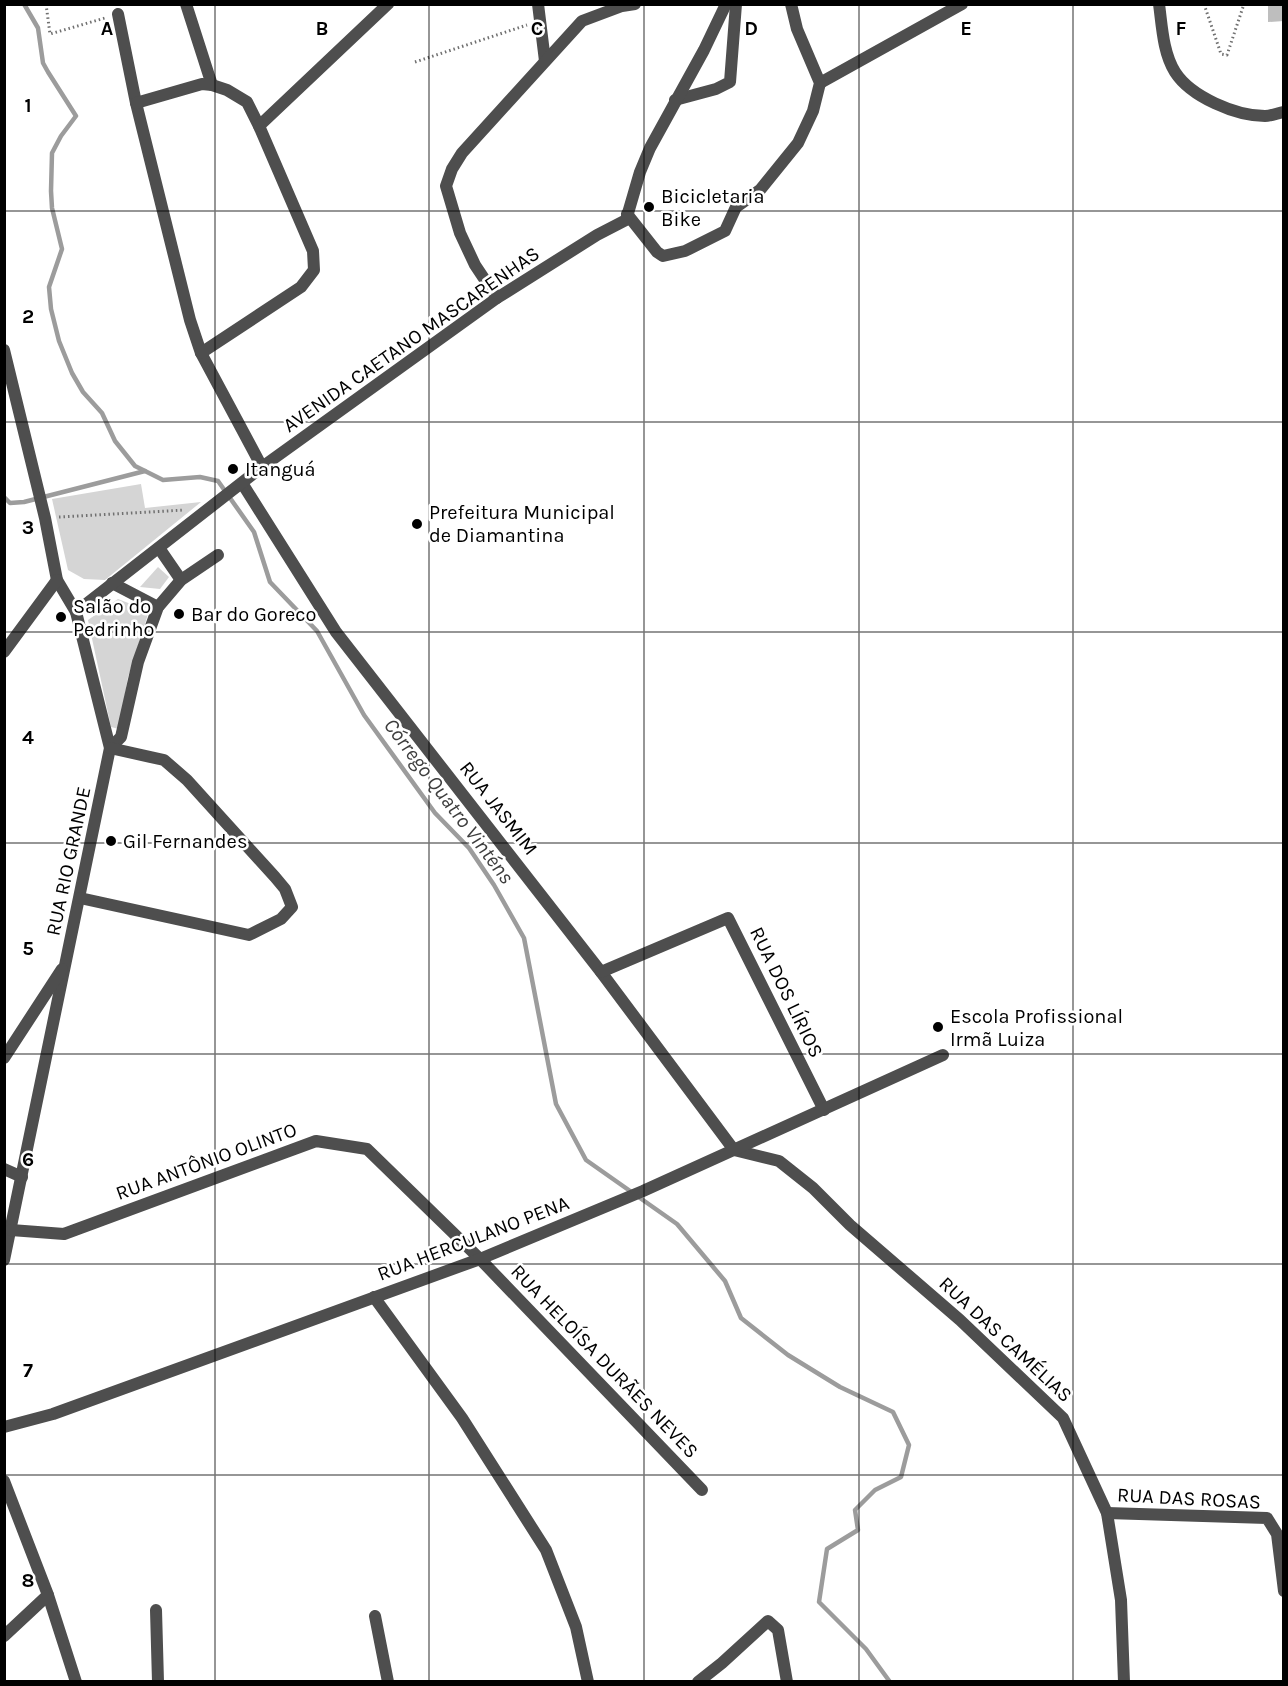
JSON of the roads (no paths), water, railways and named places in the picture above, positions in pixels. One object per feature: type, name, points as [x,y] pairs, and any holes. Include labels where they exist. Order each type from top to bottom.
[{"type":"street","points":[[186,4],[212,85]]},
{"type":"street","points":[[259,126],[388,4]]},
{"type":"street","points":[[538,4],[545,61]]},
{"type":"street","points":[[497,298],[475,265],[460,232],[446,186],[452,169],[462,153],[582,21],[622,6],[636,4]]},
{"type":"street","points":[[726,4],[704,50],[650,148],[627,214],[663,256],[685,251],[725,231],[736,207],[760,190],[798,143],[813,111],[820,83],[797,29],[791,4]]},
{"type":"street","points":[[675,100],[716,89],[730,82],[736,4]]},
{"type":"street","points":[[820,83],[962,4]]},
{"type":"street","points":[[1159,4],[1168,57],[1176,73],[1189,86],[1226,108],[1266,116],[1284,112]]},
{"type":"street","points":[[118,14],[166,231],[190,320],[201,353],[262,467]]},
{"type":"street","points":[[136,103],[202,84],[212,85],[247,102],[313,251],[314,270],[301,287],[201,353]]},
{"type":"street","name":"AVENIDA CAETANO MASCARENHAS","points":[[76,612],[262,467],[497,298],[626,220],[627,214]]},
{"type":"street","name":"RUA RIO GRANDE","points":[[4,350],[10,398],[38,491],[57,580],[76,612],[110,748],[4,1260]]},
{"type":"street","name":"RUA JASMIM","points":[[239,486],[336,632],[602,972],[734,1150]]},
{"type":"street","points":[[159,548],[181,580]]},
{"type":"street","points":[[80,898],[249,936],[281,919],[292,907],[285,889],[187,780],[164,760],[110,748],[120,737],[138,662],[158,607],[181,580],[218,555]]},
{"type":"street","points":[[4,652],[57,580]]},
{"type":"street","points":[[112,583],[158,607]]},
{"type":"street","name":"RUA DOS LÍRIOS","points":[[602,972],[728,918],[824,1110]]},
{"type":"street","points":[[4,1058],[67,962]]},
{"type":"street","name":"RUA HERCULANO PENA","points":[[4,1427],[53,1414],[480,1259],[643,1191],[943,1055]]},
{"type":"street","name":"RUA ANTÔNIO OLINTO","points":[[11,1230],[64,1234],[316,1141],[367,1149],[480,1259]]},
{"type":"street","name":"RUA DAS CAMÉLIAS","points":[[734,1150],[779,1161],[813,1188],[850,1225],[960,1320],[1063,1418],[1107,1513],[1121,1600],[1124,1682]]},
{"type":"street","points":[[4,1169],[22,1177]]},
{"type":"street","name":"RUA HELOÍSA DURÃES NEVES","points":[[480,1259],[702,1490]]},
{"type":"street","points":[[374,1297],[462,1418],[546,1550],[576,1628],[588,1682]]},
{"type":"street","points":[[4,1481],[48,1595],[76,1682]]},
{"type":"street","name":"RUA DAS ROSAS","points":[[1107,1513],[1267,1518],[1277,1534],[1284,1591]]},
{"type":"street","points":[[4,1636],[48,1595]]},
{"type":"street","points":[[156,1610],[158,1682]]},
{"type":"street","points":[[375,1616],[388,1682]]},
{"type":"street","points":[[698,1682],[768,1621],[778,1630],[788,1682]]},
{"type":"waterway","name":"Córrego Quatro Vinténs","points":[[24,4],[38,28],[43,63],[76,116],[52,153],[52,208],[62,249],[49,287],[51,309],[59,341],[72,373],[83,392],[102,413],[115,441],[135,466],[163,480],[200,477],[218,481],[254,532],[270,582],[317,631],[364,715],[435,813],[469,848],[494,885],[524,938],[556,1104],[586,1160],[677,1224],[725,1281],[741,1318],[788,1355],[840,1387],[893,1412],[909,1445],[901,1477],[875,1490],[855,1510],[858,1530],[827,1549],[819,1602],[866,1649],[890,1682]]},
{"type":"waterway","points":[[4,497],[10,503],[24,502],[145,471]]},
{"type":"place","name":"Bicicletaria Bike","points":[[649,207]]},
{"type":"place","name":"Itanguá","points":[[233,469]]},
{"type":"place","name":"Prefeitura Municipal de Diamantina","points":[[417,524]]},
{"type":"place","name":"Bar do Goreco","points":[[179,614]]},
{"type":"place","name":"Salão do Pedrinho","points":[[61,617]]},
{"type":"place","name":"Gil Fernandes","points":[[111,841]]},
{"type":"place","name":"Escola Profissional Irmã Luiza","points":[[938,1027]]}]
